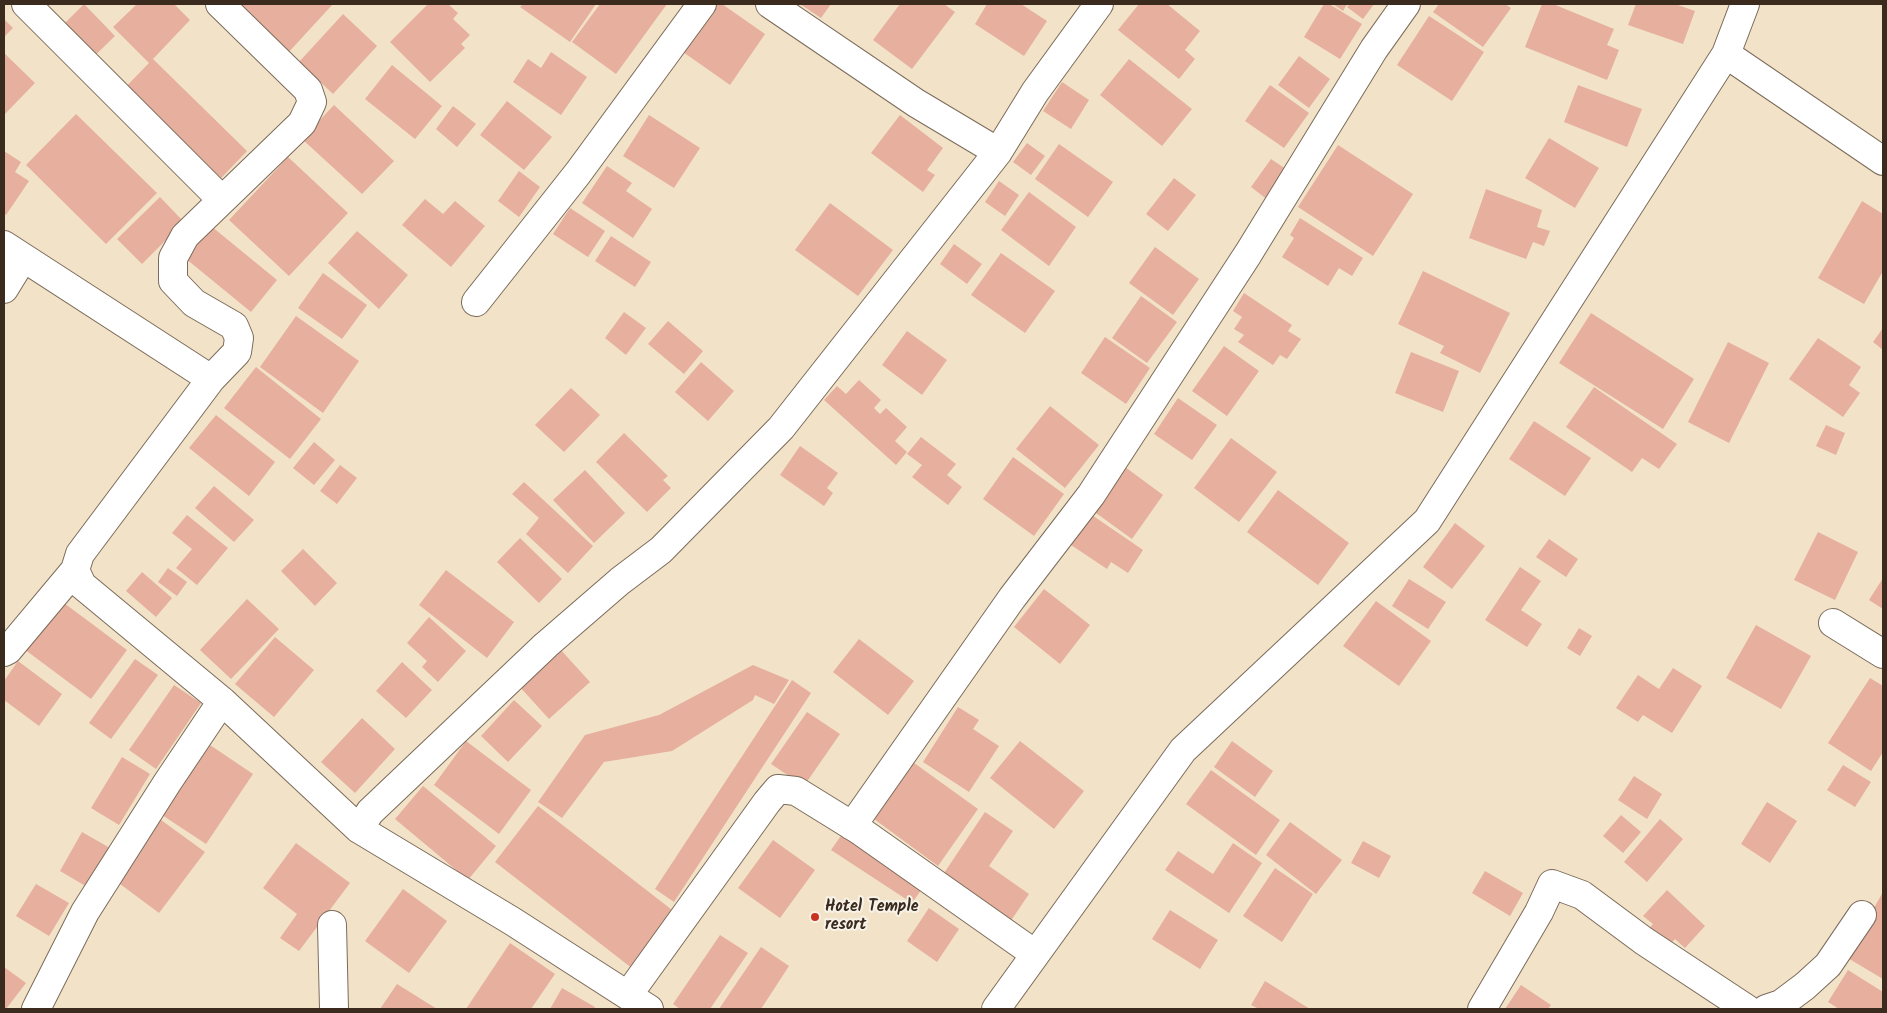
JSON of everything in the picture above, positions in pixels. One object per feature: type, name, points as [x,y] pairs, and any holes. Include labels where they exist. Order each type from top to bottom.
[{"type":"street","points":[[26,4],[222,200]]},
{"type":"street","points":[[4,652],[8,650],[75,570],[80,554],[211,379],[237,352],[239,338],[234,326],[194,304],[173,281],[173,258],[185,236],[302,123],[312,102],[308,90],[220,4]]},
{"type":"street","points":[[476,302],[578,173],[702,4]]},
{"type":"street","points":[[770,4],[916,103],[998,152]]},
{"type":"street","points":[[359,829],[370,812],[546,645],[620,581],[661,550],[781,428],[998,152],[1035,92],[1099,4]]},
{"type":"street","points":[[852,826],[1012,598],[1091,494],[1248,254],[1374,50],[1406,4]]},
{"type":"street","points":[[996,1009],[1183,750],[1427,521],[1726,54],[1745,4]]},
{"type":"street","points":[[1726,54],[1883,161]]},
{"type":"street","points":[[4,289],[13,252],[211,379]]},
{"type":"street","points":[[75,570],[82,585],[222,701],[359,829],[512,921],[638,1002],[767,802],[778,789],[796,791],[852,826],[1036,954]]},
{"type":"street","points":[[1833,623],[1883,654]]},
{"type":"street","points":[[36,1009],[85,912],[222,701]]},
{"type":"street","points":[[1482,1009],[1539,912],[1552,884],[1582,895],[1644,941],[1747,1009]]},
{"type":"street","points":[[1766,1009],[1780,1004],[1805,986],[1828,965],[1862,915]]},
{"type":"street","points":[[332,925],[334,1009]]},
{"type":"building","points":[[84,4],[115,36],[79,71],[48,40]]},
{"type":"building","points":[[137,4],[174,4],[190,20],[153,59],[247,151],[207,193],[112,101],[149,63],[113,27]]},
{"type":"building","points":[[231,4],[333,4],[287,54]]},
{"type":"building","points":[[428,4],[448,4],[458,13],[453,19],[470,35],[461,44],[465,48],[430,82],[390,42]]},
{"type":"building","points":[[523,4],[596,4],[570,42],[520,7]]},
{"type":"building","points":[[600,4],[667,4],[616,74],[572,42]]},
{"type":"building","points":[[716,4],[722,4],[765,34],[730,85],[683,52]]},
{"type":"building","points":[[800,4],[831,4],[821,18]]},
{"type":"building","points":[[900,4],[944,4],[955,12],[912,69],[873,40]]},
{"type":"building","points":[[987,4],[1021,4],[1047,21],[1024,56],[975,24]]},
{"type":"building","points":[[1139,4],[1167,4],[1200,31],[1185,50],[1195,59],[1179,79],[1118,30]]},
{"type":"building","points":[[1324,4],[1329,4],[1362,24],[1340,59],[1304,37]]},
{"type":"building","points":[[1333,4],[1347,4],[1343,11]]},
{"type":"building","points":[[1350,4],[1374,4],[1363,19],[1347,7]]},
{"type":"building","points":[[1439,4],[1505,4],[1511,8],[1483,47],[1433,12]]},
{"type":"building","points":[[1542,4],[1553,4],[1614,29],[1607,45],[1619,50],[1607,80],[1525,47]]},
{"type":"building","points":[[1636,4],[1675,4],[1695,11],[1683,44],[1628,25]]},
{"type":"building","points":[[343,14],[377,46],[333,94],[299,62]]},
{"type":"building","points":[[1429,16],[1484,52],[1452,101],[1397,65]]},
{"type":"building","points":[[4,19],[13,28],[4,37]]},
{"type":"building","points":[[551,52],[587,77],[561,115],[513,82],[528,59],[541,68]]},
{"type":"building","points":[[4,53],[35,83],[4,115]]},
{"type":"building","points":[[1299,56],[1330,79],[1309,108],[1278,85]]},
{"type":"building","points":[[1129,59],[1192,109],[1162,146],[1100,95]]},
{"type":"building","points":[[392,65],[442,106],[415,139],[365,99]]},
{"type":"building","points":[[1062,82],[1089,100],[1071,129],[1043,111]]},
{"type":"building","points":[[1270,85],[1309,113],[1284,148],[1245,121]]},
{"type":"building","points":[[1578,85],[1642,109],[1627,147],[1564,122]]},
{"type":"building","points":[[507,101],[552,137],[524,170],[480,135]]},
{"type":"building","points":[[334,105],[394,161],[362,194],[302,139]]},
{"type":"building","points":[[453,106],[476,124],[457,147],[436,129]]},
{"type":"building","points":[[76,114],[157,193],[106,244],[26,165]]},
{"type":"building","points":[[649,115],[700,148],[674,188],[623,156]]},
{"type":"building","points":[[900,115],[943,148],[927,170],[935,175],[923,192],[871,153]]},
{"type":"building","points":[[1549,138],[1599,168],[1575,208],[1525,178]]},
{"type":"building","points":[[1027,143],[1045,156],[1031,175],[1013,162]]},
{"type":"building","points":[[1059,144],[1113,182],[1088,217],[1035,179]]},
{"type":"building","points":[[1338,145],[1413,194],[1373,256],[1298,207]]},
{"type":"building","points":[[4,151],[21,162],[15,172],[29,181],[6,215],[4,213]]},
{"type":"building","points":[[288,157],[348,213],[289,276],[229,220]]},
{"type":"building","points":[[1271,159],[1289,171],[1268,200],[1251,187]]},
{"type":"building","points":[[607,166],[632,183],[626,191],[652,209],[633,238],[582,203]]},
{"type":"building","points":[[519,171],[540,187],[519,217],[498,201]]},
{"type":"building","points":[[1174,178],[1196,195],[1168,231],[1146,214]]},
{"type":"building","points":[[999,181],[1019,195],[1005,216],[985,202]]},
{"type":"building","points":[[1486,189],[1542,210],[1537,227],[1550,231],[1544,246],[1533,242],[1526,259],[1469,238]]},
{"type":"building","points":[[1029,192],[1076,227],[1049,266],[1001,230]]},
{"type":"building","points":[[160,197],[184,222],[142,264],[117,239]]},
{"type":"building","points":[[425,199],[443,214],[455,201],[485,226],[451,267],[402,225]]},
{"type":"building","points":[[1862,201],[1883,214],[1883,271],[1864,304],[1818,278]]},
{"type":"building","points":[[830,203],[893,250],[858,296],[795,250]]},
{"type":"building","points":[[570,208],[605,231],[588,257],[553,234]]},
{"type":"building","points":[[1300,218],[1363,258],[1352,276],[1339,268],[1328,286],[1282,257],[1294,238],[1290,235]]},
{"type":"building","points":[[211,226],[277,280],[251,312],[185,258]]},
{"type":"building","points":[[357,231],[408,275],[379,309],[328,263]]},
{"type":"building","points":[[611,236],[651,262],[635,287],[595,261]]},
{"type":"building","points":[[954,244],[982,264],[967,284],[940,264]]},
{"type":"building","points":[[1155,247],[1199,279],[1173,315],[1129,283]]},
{"type":"building","points":[[1001,253],[1055,291],[1025,333],[971,295]]},
{"type":"building","points":[[1423,271],[1510,313],[1480,373],[1440,353],[1444,346],[1398,324]]},
{"type":"building","points":[[323,273],[367,305],[342,339],[298,308]]},
{"type":"building","points":[[1244,293],[1292,325],[1288,331],[1301,339],[1287,359],[1280,355],[1273,365],[1238,342],[1244,335],[1234,329],[1242,317],[1233,311]]},
{"type":"building","points":[[1141,296],[1177,322],[1147,363],[1112,338]]},
{"type":"building","points":[[624,312],[646,328],[626,355],[605,338]]},
{"type":"building","points":[[1591,313],[1694,379],[1663,429],[1559,363]]},
{"type":"building","points":[[296,316],[359,361],[323,413],[260,367]]},
{"type":"building","points":[[668,321],[703,351],[684,374],[648,344]]},
{"type":"building","points":[[1883,328],[1883,350],[1873,342]]},
{"type":"building","points":[[907,331],[947,360],[922,395],[882,365]]},
{"type":"building","points":[[1105,337],[1150,368],[1126,404],[1081,373]]},
{"type":"building","points":[[1818,338],[1861,367],[1849,385],[1860,393],[1843,417],[1789,379]]},
{"type":"building","points":[[1728,342],[1769,363],[1729,443],[1688,422]]},
{"type":"building","points":[[1224,346],[1259,371],[1227,416],[1192,391]]},
{"type":"building","points":[[1411,352],[1459,371],[1443,412],[1395,393]]},
{"type":"building","points":[[701,362],[734,391],[708,421],[675,392]]},
{"type":"building","points":[[256,367],[321,419],[290,459],[224,408]]},
{"type":"building","points":[[859,380],[881,400],[874,408],[880,414],[886,408],[907,427],[895,441],[907,452],[896,465],[824,400],[837,386],[846,394]]},
{"type":"building","points":[[1594,387],[1677,444],[1659,469],[1642,458],[1632,472],[1566,427]]},
{"type":"building","points":[[571,388],[600,415],[564,452],[535,425]]},
{"type":"building","points":[[1178,398],[1217,425],[1192,460],[1154,434]]},
{"type":"building","points":[[1050,406],[1099,445],[1065,488],[1016,449]]},
{"type":"building","points":[[216,415],[275,462],[249,496],[189,448]]},
{"type":"building","points":[[1534,421],[1591,458],[1565,496],[1509,459]]},
{"type":"building","points":[[1826,425],[1845,433],[1836,455],[1816,446]]},
{"type":"building","points":[[624,433],[668,476],[663,480],[671,488],[647,512],[596,462]]},
{"type":"building","points":[[921,437],[956,464],[947,475],[962,487],[948,505],[912,477],[922,465],[907,454]]},
{"type":"building","points":[[1231,438],[1277,472],[1239,522],[1194,488]]},
{"type":"building","points":[[314,442],[335,460],[314,485],[293,468]]},
{"type":"building","points":[[800,446],[838,473],[827,488],[833,493],[824,506],[780,475]]},
{"type":"building","points":[[1013,457],[1064,494],[1034,536],[983,499]]},
{"type":"building","points":[[1121,464],[1163,495],[1132,539],[1089,508]]},
{"type":"building","points":[[340,465],[357,478],[337,504],[320,491]]},
{"type":"building","points":[[585,470],[625,513],[594,543],[553,500]]},
{"type":"building","points":[[524,482],[593,546],[568,573],[526,534],[539,518],[512,494]]},
{"type":"building","points":[[214,486],[254,520],[234,542],[195,508]]},
{"type":"building","points":[[1278,490],[1349,543],[1318,585],[1247,532]]},
{"type":"building","points":[[1089,513],[1143,550],[1128,573],[1111,562],[1107,569],[1068,543]]},
{"type":"building","points":[[187,515],[228,548],[197,585],[176,568],[192,549],[172,533]]},
{"type":"building","points":[[1455,523],[1485,546],[1452,589],[1423,567]]},
{"type":"building","points":[[1818,532],[1858,552],[1835,600],[1794,580]]},
{"type":"building","points":[[520,538],[562,579],[539,603],[497,562]]},
{"type":"building","points":[[1549,539],[1578,559],[1566,577],[1536,557]]},
{"type":"building","points":[[303,549],[337,583],[315,606],[281,571]]},
{"type":"building","points":[[1520,567],[1541,581],[1521,610],[1542,624],[1527,647],[1485,620]]},
{"type":"building","points":[[168,568],[187,582],[177,596],[158,582]]},
{"type":"building","points":[[446,570],[514,622],[487,658],[419,605]]},
{"type":"building","points":[[142,572],[172,598],[156,617],[126,591]]},
{"type":"building","points":[[1883,578],[1883,609],[1869,600]]},
{"type":"building","points":[[1409,579],[1446,602],[1428,629],[1392,606]]},
{"type":"building","points":[[1044,589],[1090,625],[1060,664],[1014,627]]},
{"type":"building","points":[[247,599],[279,629],[231,679],[200,650]]},
{"type":"building","points":[[60,600],[127,650],[91,699],[24,649]]},
{"type":"building","points":[[1376,601],[1431,641],[1399,686],[1343,646]]},
{"type":"building","points":[[429,617],[466,651],[438,682],[422,667],[427,661],[407,643]]},
{"type":"building","points":[[1756,625],[1811,656],[1781,709],[1726,678]]},
{"type":"building","points":[[1579,628],[1592,636],[1580,656],[1567,648]]},
{"type":"building","points":[[275,637],[314,670],[274,717],[235,684]]},
{"type":"building","points":[[859,639],[914,681],[888,715],[833,672]]},
{"type":"building","points":[[560,649],[590,682],[549,719],[519,686]]},
{"type":"building","points":[[135,659],[158,675],[111,739],[89,723]]},
{"type":"building","points":[[18,661],[62,694],[39,726],[4,700],[4,681]]},
{"type":"building","points":[[402,662],[432,690],[406,718],[376,691]]},
{"type":"building","points":[[753,665],[789,680],[774,704],[755,695],[753,700],[672,751],[604,762],[562,818],[538,802],[585,735],[659,715]]},
{"type":"building","points":[[1673,668],[1702,686],[1672,733],[1643,715],[1638,722],[1616,708],[1638,675],[1659,689]]},
{"type":"building","points":[[1870,678],[1883,686],[1883,752],[1871,771],[1828,743]]},
{"type":"building","points":[[792,680],[811,693],[674,902],[655,889]]},
{"type":"building","points":[[174,685],[201,703],[156,769],[129,750]]},
{"type":"building","points":[[514,700],[542,726],[508,762],[481,736]]},
{"type":"building","points":[[958,707],[979,720],[973,729],[999,746],[969,792],[923,762]]},
{"type":"building","points":[[807,712],[840,734],[804,786],[771,764]]},
{"type":"building","points":[[362,718],[395,749],[355,793],[321,762]]},
{"type":"building","points":[[466,741],[531,790],[499,834],[434,785]]},
{"type":"building","points":[[1020,741],[1084,791],[1054,829],[990,778]]},
{"type":"building","points":[[1232,741],[1273,771],[1255,797],[1214,767]]},
{"type":"building","points":[[210,745],[253,774],[206,844],[162,815]]},
{"type":"building","points":[[122,757],[150,774],[119,825],[91,808]]},
{"type":"building","points":[[910,760],[978,809],[938,866],[870,816]]},
{"type":"building","points":[[1843,765],[1871,782],[1855,807],[1827,790]]},
{"type":"building","points":[[1211,770],[1280,820],[1256,855],[1186,804]]},
{"type":"building","points":[[1634,776],[1662,794],[1647,819],[1618,800]]},
{"type":"building","points":[[423,786],[496,846],[468,880],[395,819]]},
{"type":"building","points":[[1767,802],[1797,821],[1770,863],[1741,844]]},
{"type":"building","points":[[538,806],[676,913],[633,969],[495,862]]},
{"type":"building","points":[[985,812],[1013,831],[989,866],[1029,894],[1008,925],[940,879]]},
{"type":"building","points":[[1621,815],[1641,832],[1623,853],[1603,836]]},
{"type":"building","points":[[157,817],[205,852],[159,913],[112,878]]},
{"type":"building","points":[[1660,819],[1683,839],[1647,882],[1624,862]]},
{"type":"building","points":[[1290,822],[1342,860],[1316,894],[1266,855]]},
{"type":"building","points":[[845,830],[926,883],[912,903],[831,850]]},
{"type":"building","points":[[82,832],[117,852],[94,891],[60,871]]},
{"type":"building","points":[[773,840],[815,870],[780,918],[738,888]]},
{"type":"building","points":[[1363,841],[1391,856],[1379,878],[1351,863]]},
{"type":"building","points":[[296,843],[350,883],[299,951],[280,938],[297,914],[263,888]]},
{"type":"building","points":[[1233,843],[1262,863],[1229,913],[1165,870],[1178,851],[1213,874]]},
{"type":"building","points":[[1275,868],[1313,894],[1282,942],[1243,916]]},
{"type":"building","points":[[1485,871],[1523,893],[1510,916],[1472,893]]},
{"type":"building","points":[[36,884],[69,903],[49,936],[16,916]]},
{"type":"building","points":[[403,889],[447,921],[409,973],[365,941]]},
{"type":"building","points":[[1667,890],[1705,926],[1685,948],[1675,939],[1665,950],[1646,932],[1653,924],[1643,916]]},
{"type":"building","points":[[1883,892],[1883,979],[1846,957]]},
{"type":"building","points":[[929,908],[959,929],[937,962],[907,941]]},
{"type":"building","points":[[1170,910],[1218,940],[1200,969],[1152,939]]},
{"type":"building","points":[[720,935],[748,953],[710,1009],[680,1009],[673,1004]]},
{"type":"building","points":[[510,943],[555,974],[531,1009],[466,1009]]},
{"type":"building","points":[[761,947],[789,966],[761,1009],[719,1009]]},
{"type":"building","points":[[4,967],[26,983],[6,1009],[4,1009]]},
{"type":"building","points":[[1848,970],[1883,992],[1883,1009],[1839,1009],[1828,1002]]},
{"type":"building","points":[[1265,981],[1310,1009],[1259,1009],[1251,1005]]},
{"type":"building","points":[[397,984],[437,1009],[380,1009]]},
{"type":"building","points":[[1521,985],[1551,1005],[1548,1009],[1505,1009]]},
{"type":"building","points":[[562,988],[595,1007],[594,1009],[550,1009]]},
{"type":"place","name":"Hotel Temple resort","points":[[815,917]]}]
